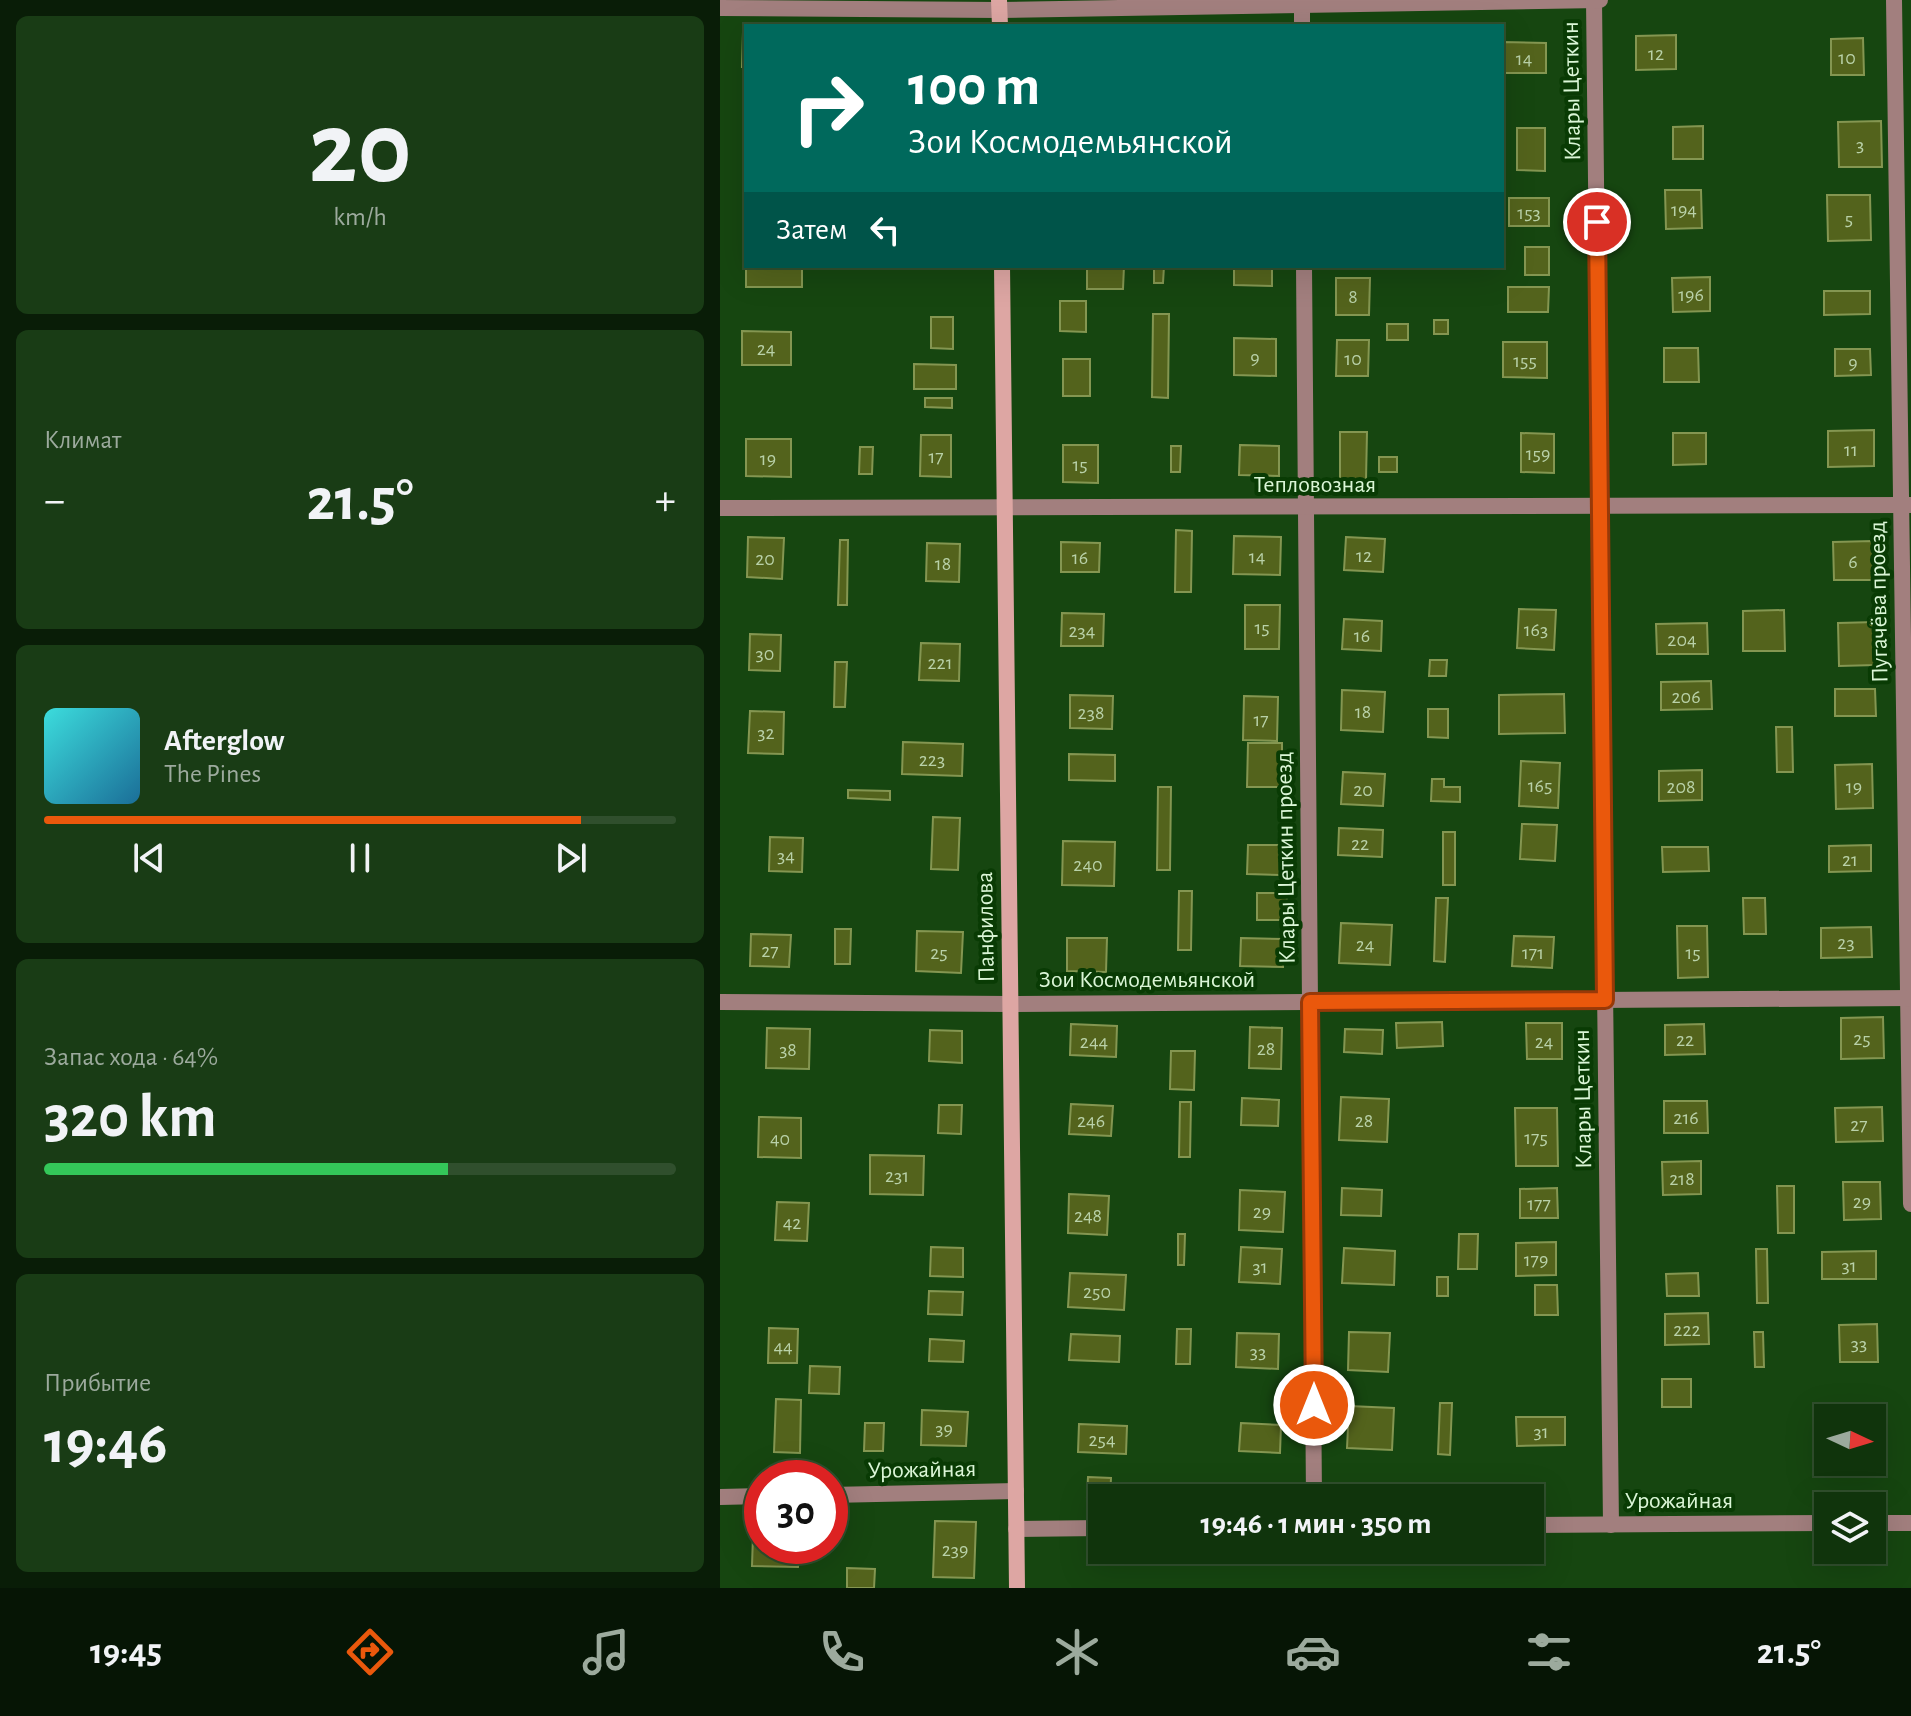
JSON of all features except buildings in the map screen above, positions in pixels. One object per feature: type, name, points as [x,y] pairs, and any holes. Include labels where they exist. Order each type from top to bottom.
[{"type":"street","points":[[720,8],[999,12],[1597,0]]},
{"type":"street","name":"Клары Цеткин","points":[[1597,0],[1611,1525]]},
{"type":"street","name":"Пугачёва проезд","points":[[1894,0],[1906,505],[1911,1204]]},
{"type":"street","points":[[1302,5],[1302,24]]},
{"type":"street","name":"Панфилова","points":[[1002,268],[1017,1588]]},
{"type":"street","name":"Клары Цеткин проезд","points":[[1304,268],[1314,1484]]},
{"type":"street","name":"Тепловозная","points":[[720,508],[1906,505]]},
{"type":"street","name":"Зои Космодемьянской","points":[[720,1002],[1010,1004],[1910,998]]},
{"type":"street","name":"Урожайная","points":[[848,1495],[1016,1491]]},
{"type":"street","points":[[720,1497],[744,1496]]},
{"type":"street","name":"Урожайная","points":[[1544,1525],[1814,1523]]},
{"type":"street","points":[[1886,1523],[1911,1523]]},
{"type":"street","points":[[1016,1529],[1088,1528]]},
{"type":"route","points":[[1314,1405],[1310,1002],[1605,1000],[1597,222]]}]
